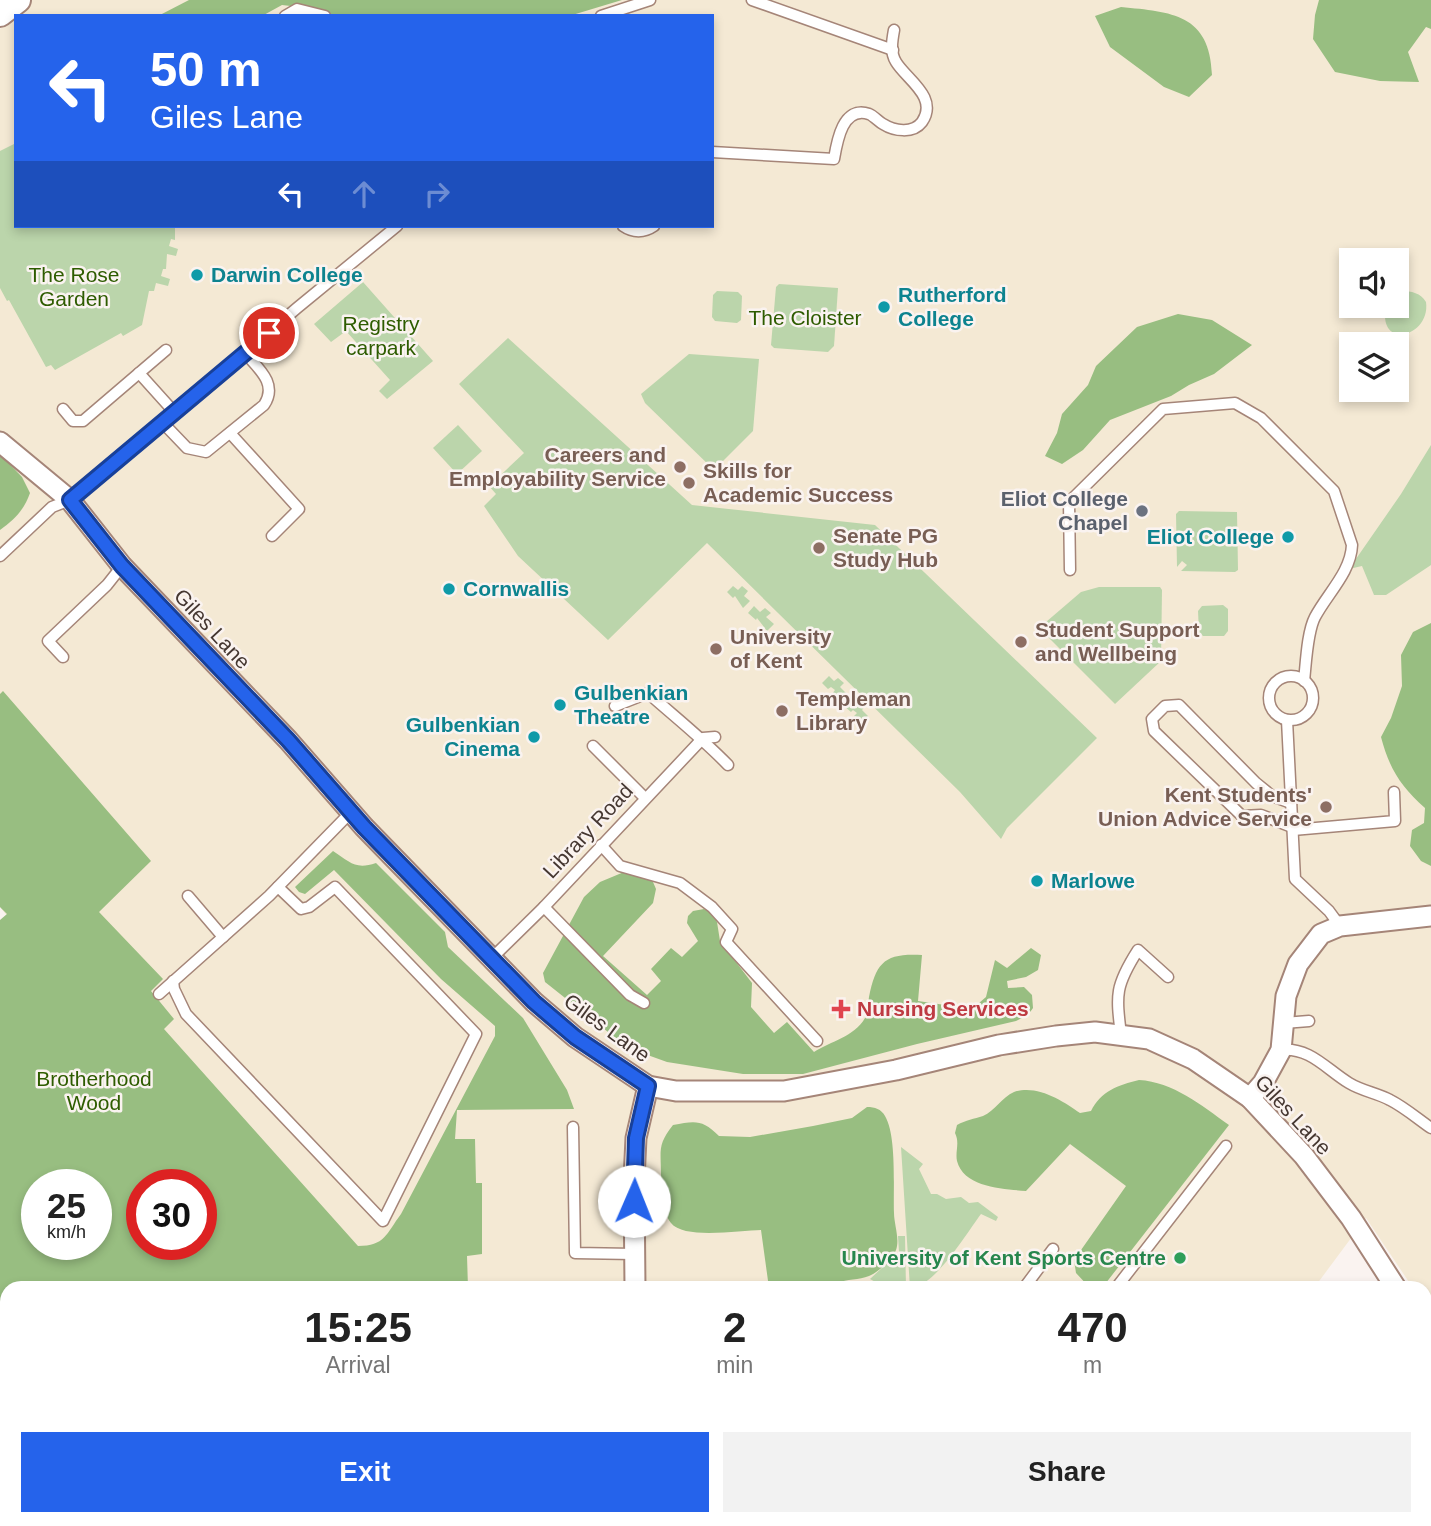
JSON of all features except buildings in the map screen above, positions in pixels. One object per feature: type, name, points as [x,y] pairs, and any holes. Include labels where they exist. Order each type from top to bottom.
[{"type":"street","points":[[0,15],[18,0]]},
{"type":"street","name":"Giles Lane","points":[[0,442],[70,500],[122,566],[288,740],[351,813],[534,1002],[562,1026],[648,1086],[676,1091],[784,1091],[896,1070],[999,1045],[1095,1032],[1149,1039],[1193,1059],[1250,1098],[1304,1156],[1351,1218],[1392,1281]]},
{"type":"street","points":[[1250,1098],[1263,1083],[1281,1050],[1286,996],[1298,964],[1321,934],[1340,926],[1431,916]]},
{"type":"street","points":[[635,1281],[636,1138],[648,1086]]},
{"type":"lane","points":[[607,14],[650,0]]},
{"type":"lane","points":[[752,0],[893,50]]},
{"type":"lane","points":[[288,14],[297,9],[317,14]]},
{"type":"lane","points":[[714,152],[834,159],[837,138],[844,122],[857,115],[869,114],[895,131],[910,130],[920,125],[926,114],[924,99],[918,85],[894,60],[894,30]]},
{"type":"lane","points":[[0,556],[52,507],[70,500],[395,228]]},
{"type":"lane","points":[[627,228],[642,232],[650,228]]},
{"type":"lane","points":[[63,409],[73,421],[83,421],[166,351]]},
{"type":"lane","points":[[163,423],[187,448],[201,452],[211,450],[264,405],[270,397],[267,379],[245,353]]},
{"type":"lane","points":[[139,373],[174,413]]},
{"type":"lane","points":[[1070,570],[1069,502],[1163,409],[1235,403],[1261,418],[1334,491],[1352,545],[1352,555],[1338,582],[1313,619],[1304,681]]},
{"type":"lane","points":[[230,433],[299,509],[272,536]]},
{"type":"lane","points":[[63,657],[48,641],[107,585],[122,566]]},
{"type":"lane","points":[[1285,677],[1298,678],[1304,681],[1312,696],[1310,709],[1300,718],[1287,720],[1272,710],[1270,691],[1273,685],[1285,677]]},
{"type":"lane","points":[[615,706],[648,693],[684,726],[703,738],[728,765]]},
{"type":"lane","points":[[1291,803],[1272,796],[1256,783],[1179,705],[1165,706],[1152,719],[1154,731],[1242,816],[1261,815],[1292,828],[1395,821],[1394,792]]},
{"type":"lane","points":[[1287,720],[1295,879],[1329,911],[1340,926]]},
{"type":"lane","points":[[703,738],[715,737]]},
{"type":"lane","name":"Library Road","points":[[492,958],[544,907],[703,738]]},
{"type":"lane","points":[[593,746],[645,798]]},
{"type":"lane","points":[[159,994],[278,887],[351,813]]},
{"type":"lane","points":[[601,845],[620,866],[680,883],[712,907],[733,929],[726,942],[817,1041]]},
{"type":"lane","points":[[173,981],[186,1014],[383,1221],[476,1034],[335,887],[309,907],[300,909],[278,887]]},
{"type":"lane","points":[[188,895],[223,937]]},
{"type":"lane","points":[[544,907],[630,995],[644,1003]]},
{"type":"lane","points":[[1121,1035],[1117,1001],[1122,976],[1138,950],[1168,977]]},
{"type":"lane","points":[[1284,1023],[1309,1021]]},
{"type":"lane","points":[[1281,1050],[1296,1049],[1320,1062],[1349,1084],[1388,1099],[1431,1128]]},
{"type":"lane","points":[[573,1127],[575,1253],[634,1254]]},
{"type":"lane","points":[[1121,1281],[1226,1146]]},
{"type":"lane","points":[[1029,1281],[1053,1249]]},
{"type":"shaded area","name":"University of Kent","points":[[30,0],[1431,0],[1431,1281],[1408,1281],[1366,1218],[1319,1281],[295,1281],[217,1182],[217,1169],[207,1169],[0,907],[0,29],[14,15],[14,228],[714,228],[714,14],[16,14]]},
{"type":"green space","points":[[189,0],[622,0],[576,14],[331,14],[325,10],[282,5],[266,14],[162,14]]},
{"type":"green space","points":[[1319,0],[1431,0],[1431,29],[1426,27],[1408,52],[1419,82],[1380,81],[1335,72],[1313,39]]},
{"type":"green space","points":[[1121,7],[1172,15],[1196,28],[1210,55],[1212,75],[1189,97],[1164,87],[1110,47],[1095,16]]},
{"type":"green space","name":"The Rose Garden","points":[[14,144],[14,228],[175,228],[175,240],[171,239],[169,246],[178,249],[176,256],[167,254],[166,269],[163,269],[161,276],[170,279],[168,286],[156,283],[154,291],[149,291],[142,325],[123,336],[121,333],[55,370],[51,365],[46,367],[0,288],[0,151]]},
{"type":"green space","name":"Registry carpark","points":[[363,282],[433,361],[387,399],[379,391],[390,380],[346,331],[331,342],[314,324]]},
{"type":"green space","name":"The Cloister","points":[[779,284],[838,288],[834,346],[828,352],[774,348],[771,345],[776,287]]},
{"type":"green space","points":[[717,291],[738,292],[742,296],[741,320],[737,323],[715,321],[712,317],[713,295]]},
{"type":"green space","points":[[1409,291],[1421,296],[1426,302],[1421,324],[1413,331],[1393,332],[1385,320],[1409,318]]},
{"type":"green space","points":[[1178,314],[1212,320],[1252,345],[1214,374],[1171,396],[1110,420],[1083,450],[1062,464],[1045,456],[1057,433],[1062,414],[1088,385],[1096,366],[1137,327]]},
{"type":"green space","points":[[508,338],[692,505],[875,525],[1097,738],[1007,828],[1001,839],[960,792],[707,543],[608,640],[518,556],[484,506],[496,494],[489,486],[524,453],[459,384]]},
{"type":"green space","points":[[689,354],[759,359],[753,431],[714,470],[645,403],[641,394]]},
{"type":"green space","points":[[458,425],[482,451],[457,474],[433,448]]},
{"type":"green space","points":[[1431,445],[1431,565],[1386,595],[1374,595],[1362,566],[1349,569]]},
{"type":"green space","points":[[0,454],[22,477],[30,493],[18,514],[0,530]]},
{"type":"green space","points":[[1179,511],[1237,512],[1238,570],[1181,571],[1187,565],[1182,561],[1177,567],[1176,514]]},
{"type":"green space","points":[[733,586],[738,590],[742,586],[748,591],[744,596],[750,601],[743,608],[735,596],[733,598],[727,592]]},
{"type":"green space","points":[[1099,587],[1160,587],[1162,590],[1161,661],[1115,704],[1039,628],[1081,592]]},
{"type":"green space","points":[[1223,605],[1228,609],[1228,631],[1224,636],[1203,636],[1199,632],[1198,611],[1202,606]]},
{"type":"green space","points":[[754,606],[760,612],[765,608],[771,613],[766,617],[774,624],[767,631],[757,618],[756,620],[748,613]]},
{"type":"green space","points":[[1431,623],[1431,866],[1421,861],[1410,846],[1412,830],[1424,823],[1425,808],[1397,776],[1381,737],[1402,686],[1401,655],[1413,632]]},
{"type":"green space","points":[[829,676],[834,681],[838,678],[844,683],[840,687],[847,694],[840,701],[832,694],[835,690],[831,687],[828,689],[822,683]]},
{"type":"green space","name":"Brotherhood Wood","points":[[3,691],[151,861],[99,912],[163,979],[151,991],[174,1019],[164,1029],[358,1246],[380,1241],[401,1214],[495,1036],[495,1026],[441,979],[334,870],[305,894],[299,892],[295,887],[333,851],[358,865],[376,863],[445,932],[448,947],[523,1018],[567,1090],[574,1109],[457,1110],[455,1139],[475,1139],[476,1183],[482,1183],[482,1254],[467,1256],[468,1281],[0,1281],[0,920],[7,914],[0,907],[0,694]]},
{"type":"green space","points":[[850,698],[856,703],[861,699],[867,704],[862,710],[868,716],[861,723],[854,716],[857,713],[844,706]]},
{"type":"green space","points":[[624,872],[646,877],[653,882],[656,889],[653,903],[603,956],[647,995],[661,981],[651,969],[671,948],[682,957],[698,941],[687,923],[688,916],[693,911],[704,909],[712,913],[717,922],[720,941],[752,983],[751,1007],[774,1033],[787,1022],[814,1052],[855,1030],[866,1016],[872,985],[879,968],[884,962],[899,956],[922,955],[918,1001],[972,1009],[986,997],[995,960],[1007,968],[1031,948],[1041,955],[1038,970],[1026,977],[1007,981],[1008,988],[1024,987],[1032,995],[1033,1008],[1028,1015],[1016,1021],[803,1074],[743,1074],[667,1062],[642,1053],[613,1036],[545,982],[543,973],[584,897],[600,882]]},
{"type":"green space","points":[[1139,1080],[1163,1085],[1197,1102],[1229,1125],[1107,1281],[1083,1281],[1076,1273],[1074,1260],[1126,1186],[1070,1144],[1026,1191],[976,1182],[961,1170],[957,1161],[955,1133],[957,1125],[987,1114],[1014,1092],[1041,1092],[1080,1113],[1091,1111],[1100,1098],[1124,1084]]},
{"type":"green space","points":[[867,1107],[882,1112],[889,1125],[893,1149],[896,1250],[884,1265],[872,1274],[845,1281],[768,1281],[761,1230],[700,1233],[678,1228],[668,1218],[663,1200],[661,1154],[664,1138],[673,1125],[698,1123],[719,1136],[750,1137],[852,1118]]},
{"type":"green space","points":[[901,1147],[923,1164],[919,1169],[931,1194],[946,1199],[961,1197],[969,1203],[978,1202],[998,1217],[996,1221],[981,1214],[939,1270],[926,1281],[910,1281]]},
{"type":"green space","points":[[898,1236],[905,1236],[906,1281],[870,1279],[899,1252]]},
{"type":"place","name":"Darwin College","points":[[197,275]]},
{"type":"place","name":"Rutherford College","points":[[884,307]]},
{"type":"place","name":"Careers and Employability Service","points":[[680,467]]},
{"type":"place","name":"Skills for Academic Success","points":[[689,483]]},
{"type":"place","name":"Eliot College Chapel","points":[[1142,511]]},
{"type":"place","name":"Eliot College","points":[[1288,537]]},
{"type":"place","name":"Senate PG Study Hub","points":[[819,548]]},
{"type":"place","name":"Cornwallis","points":[[449,589]]},
{"type":"place","name":"Student Support and Wellbeing","points":[[1021,642]]},
{"type":"place","name":"University of Kent","points":[[716,649]]},
{"type":"place","name":"Gulbenkian Theatre","points":[[560,705]]},
{"type":"place","name":"Templeman Library","points":[[782,711]]},
{"type":"place","name":"Gulbenkian Cinema","points":[[534,737]]},
{"type":"place","name":"Kent Students' Union Advice Service","points":[[1326,807]]},
{"type":"place","name":"Marlowe","points":[[1037,881]]},
{"type":"place","name":"Nursing Services","points":[[841,1009]]},
{"type":"place","name":"University of Kent Sports Centre","points":[[1180,1258]]},
{"type":"route","points":[[269,333],[70,500],[122,566],[288,740],[364,827],[534,1002],[575,1037],[648,1086],[636,1138],[634,1201]]}]
